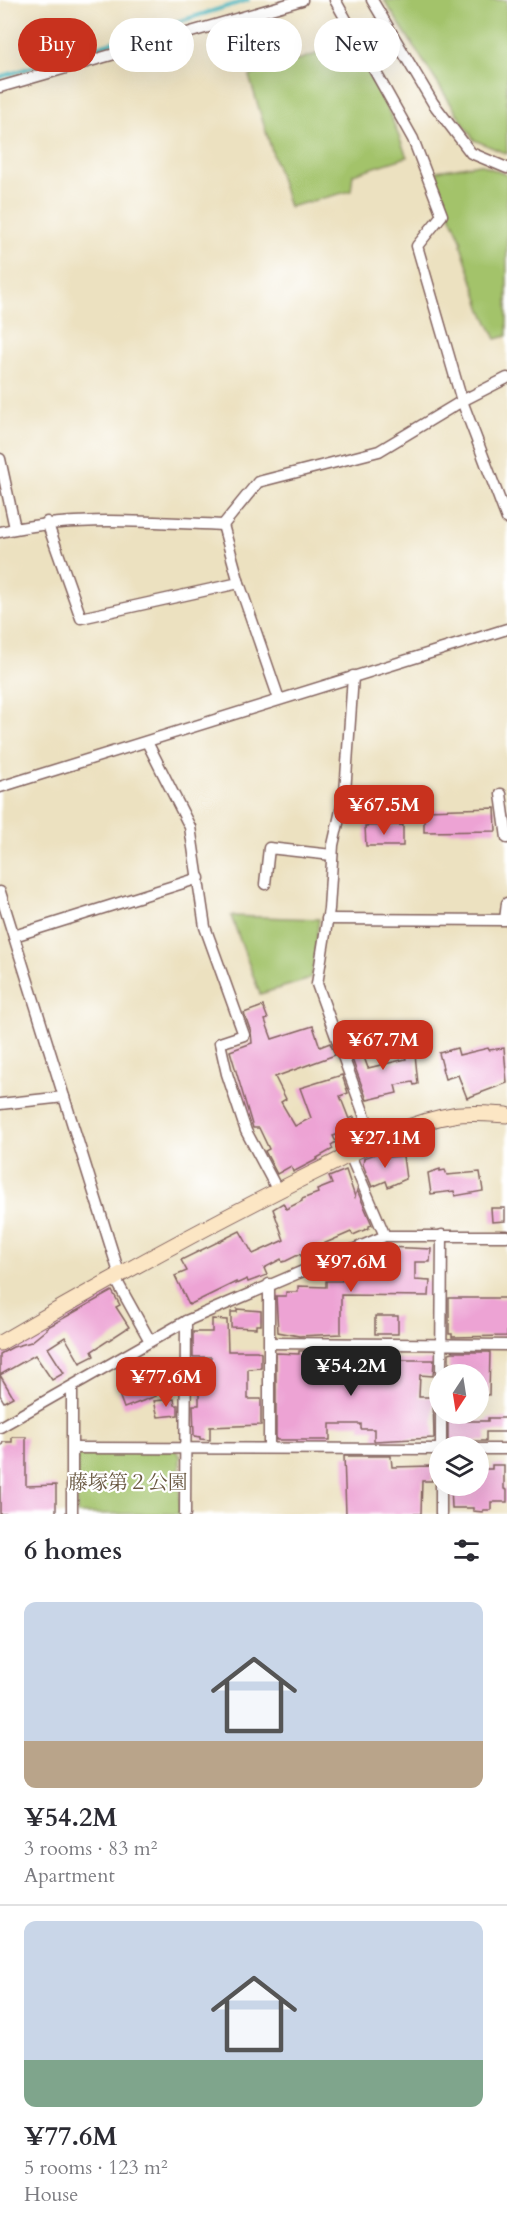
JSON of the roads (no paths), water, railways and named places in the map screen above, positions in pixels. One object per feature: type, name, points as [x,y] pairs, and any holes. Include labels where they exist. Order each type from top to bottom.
[{"type":"street","points":[[0,87],[302,0]]},
{"type":"street","points":[[336,0],[413,139],[442,215],[417,246],[462,400],[507,519]]},
{"type":"street","points":[[372,0],[433,103],[471,153],[507,168]]},
{"type":"street","points":[[223,525],[258,482],[379,450],[462,400],[507,378]]},
{"type":"street","points":[[0,459],[15,528]]},
{"type":"street","points":[[0,532],[47,522],[130,521],[223,525]]},
{"type":"street","points":[[47,522],[81,618],[239,583]]},
{"type":"street","points":[[223,525],[239,583],[279,699]]},
{"type":"street","points":[[0,787],[507,629]]},
{"type":"street","points":[[353,676],[345,793],[332,855],[327,919],[317,984],[374,1142]]},
{"type":"street","points":[[147,742],[190,827],[205,927],[230,991],[243,1035],[220,1043],[227,1074],[246,1131],[278,1191]]},
{"type":"street","points":[[501,794],[507,838]]},
{"type":"street","points":[[265,884],[269,848],[332,855]]},
{"type":"street","points":[[14,936],[199,878]]},
{"type":"street","points":[[0,892],[2,906],[14,936],[118,1277],[150,1341]]},
{"type":"street","points":[[327,919],[505,920],[507,903]]},
{"type":"street","points":[[0,1104],[64,1096]]},
{"type":"street","points":[[0,1343],[278,1191],[374,1142],[405,1129],[453,1115],[484,1113],[507,1115]]},
{"type":"street","points":[[350,1155],[385,1236]]},
{"type":"street","points":[[441,1364],[442,1235]]},
{"type":"street","points":[[0,1427],[186,1321],[385,1236],[507,1236]]},
{"type":"street","points":[[269,1284],[270,1448]]},
{"type":"street","points":[[185,1514],[186,1321]]},
{"type":"street","points":[[270,1343],[507,1345]]},
{"type":"street","points":[[72,1387],[72,1514]]},
{"type":"street","points":[[73,1448],[429,1447]]},
{"type":"street","points":[[489,1449],[507,1449]]},
{"type":"street","points":[[441,1496],[441,1514]]},
{"type":"waterway","points":[[0,77],[248,0]]},
{"type":"park label","name":"藤塚第２公園","points":[[128,1482]]}]
